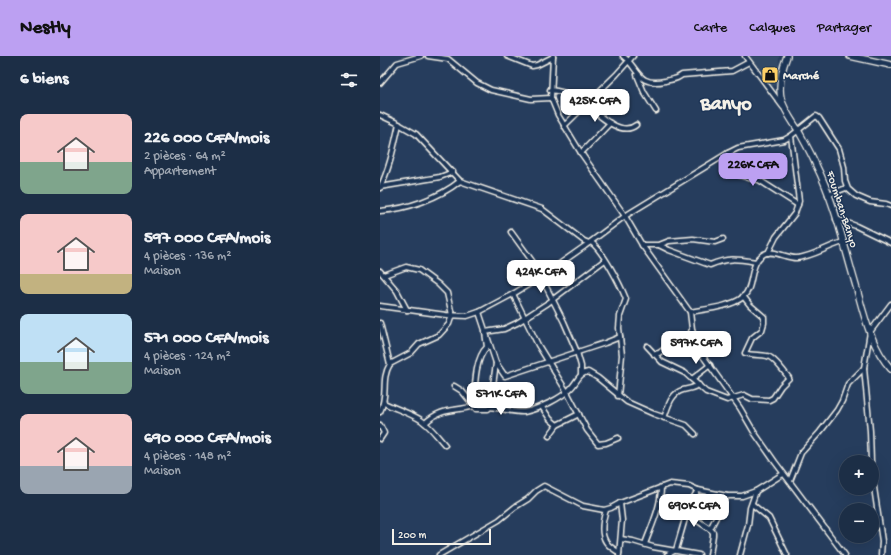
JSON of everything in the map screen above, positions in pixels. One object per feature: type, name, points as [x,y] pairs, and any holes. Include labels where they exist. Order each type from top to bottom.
[{"type":"highway","name":"Foumban-Banyo","points":[[787,56],[780,81],[781,97],[786,112],[798,130],[816,165],[836,219],[876,349],[891,369]]},
{"type":"highway","points":[[850,56],[891,65]]},
{"type":"street","points":[[380,83],[397,63],[406,59],[421,56]]},
{"type":"street","points":[[428,56],[448,58],[477,83],[491,90],[531,99],[551,98]]},
{"type":"street","points":[[507,56],[532,66],[553,57]]},
{"type":"street","points":[[623,56],[629,60],[637,74],[644,92],[656,111]]},
{"type":"street","points":[[564,126],[587,105],[632,56]]},
{"type":"street","points":[[745,56],[786,112]]},
{"type":"street","points":[[553,57],[550,90],[551,98],[554,108],[564,126],[625,216],[642,245],[690,312],[692,329],[700,352],[734,398],[754,432],[783,474],[846,555]]},
{"type":"street","points":[[637,74],[652,82],[660,82],[676,80],[682,75],[732,71],[749,62]]},
{"type":"street","points":[[550,90],[572,95],[610,123],[618,127],[627,128],[636,125]]},
{"type":"street","points":[[380,115],[416,134],[460,181],[542,209],[584,241],[598,248],[616,278],[626,299],[620,316],[619,328],[622,359],[618,396]]},
{"type":"street","points":[[380,306],[467,316],[479,312],[541,277],[590,243],[625,216],[728,153],[738,148],[784,140],[815,117],[819,118],[839,149],[844,167],[846,188],[863,200],[891,206]]},
{"type":"street","points":[[581,153],[610,123]]},
{"type":"street","points":[[380,187],[392,158],[399,124]]},
{"type":"street","points":[[768,253],[776,237],[792,217],[798,205],[799,191],[795,174],[791,136]]},
{"type":"street","points":[[728,153],[739,175],[759,180],[798,205]]},
{"type":"street","points":[[380,187],[440,177],[453,172]]},
{"type":"street","points":[[380,212],[394,210],[426,200],[448,190],[460,181]]},
{"type":"street","points":[[828,195],[846,188]]},
{"type":"street","points":[[836,219],[856,226],[891,243]]},
{"type":"street","points":[[454,386],[462,391],[476,408],[488,409],[490,407],[523,412],[542,407],[568,392],[581,374],[581,366],[577,352],[553,299],[535,265],[511,232]]},
{"type":"street","points":[[642,245],[659,245],[668,241],[693,239],[715,242],[723,239]]},
{"type":"street","points":[[690,312],[736,301],[743,296],[747,290],[756,262],[763,255],[768,253],[797,258],[804,257],[843,242]]},
{"type":"street","points":[[659,245],[710,265],[722,260],[739,259],[756,262]]},
{"type":"street","points":[[485,332],[512,326],[553,299],[605,260]]},
{"type":"street","points":[[380,412],[384,404],[381,378],[390,364],[411,353],[419,344],[439,335],[449,324],[452,315],[447,294],[438,284],[419,270],[406,267],[384,275]]},
{"type":"street","points":[[380,271],[397,291],[407,310]]},
{"type":"street","points":[[513,294],[538,345],[568,392],[587,430],[598,444],[606,443],[618,438]]},
{"type":"street","points":[[647,346],[662,362],[685,373],[706,392],[727,400],[744,395],[752,399],[769,400],[773,398],[781,386],[790,378],[771,357],[766,355],[745,353],[752,338],[762,330],[765,319],[763,315],[750,305],[743,296]]},
{"type":"street","points":[[871,455],[864,368],[870,332],[891,304]]},
{"type":"street","points":[[479,312],[496,364],[504,376],[605,343],[620,336]]},
{"type":"street","points":[[380,323],[390,364]]},
{"type":"street","points":[[654,354],[659,353],[667,347],[687,340],[692,329]]},
{"type":"street","points":[[474,406],[476,376],[482,351],[487,347],[485,332]]},
{"type":"street","points":[[490,407],[496,364]]},
{"type":"street","points":[[692,379],[710,365]]},
{"type":"street","points":[[790,482],[801,453],[837,410],[848,384],[864,368]]},
{"type":"street","points":[[581,374],[590,373],[598,378],[618,396],[664,418],[686,425],[694,434]]},
{"type":"street","points":[[664,418],[672,397],[677,395],[682,390],[689,390],[699,385]]},
{"type":"street","points":[[384,404],[411,415],[424,423],[445,445]]},
{"type":"street","points":[[424,423],[443,411],[463,409],[474,406]]},
{"type":"street","points":[[542,407],[550,419],[557,425]]},
{"type":"street","points":[[549,436],[557,425],[579,414]]},
{"type":"street","points":[[380,425],[384,433],[380,439]]},
{"type":"street","points":[[439,555],[499,520],[544,486],[583,506],[606,510],[620,503],[672,484],[688,486],[698,490],[727,496],[742,496],[756,491],[783,474]]},
{"type":"street","points":[[645,544],[658,509],[661,487]]},
{"type":"street","points":[[667,555],[676,550],[686,512],[698,490]]},
{"type":"street","points":[[740,555],[748,525],[748,513],[756,491]]},
{"type":"street","points":[[875,495],[882,541],[881,555]]},
{"type":"street","points":[[710,529],[727,496]]},
{"type":"street","points":[[619,554],[622,516],[620,503]]},
{"type":"street","points":[[752,504],[769,518],[788,555]]},
{"type":"street","points":[[606,510],[603,520],[604,537],[606,542],[619,554]]},
{"type":"street","points":[[686,512],[710,529],[714,535],[710,555]]},
{"type":"street","points":[[620,539],[653,547],[699,555]]},
{"type":"shaded area","name":"Marché","points":[[748,56],[779,56],[778,85],[770,87]]},
{"type":"place","name":"Marché","points":[[770,75]]},
{"type":"district","name":"Banyo","points":[[726,102]]}]
